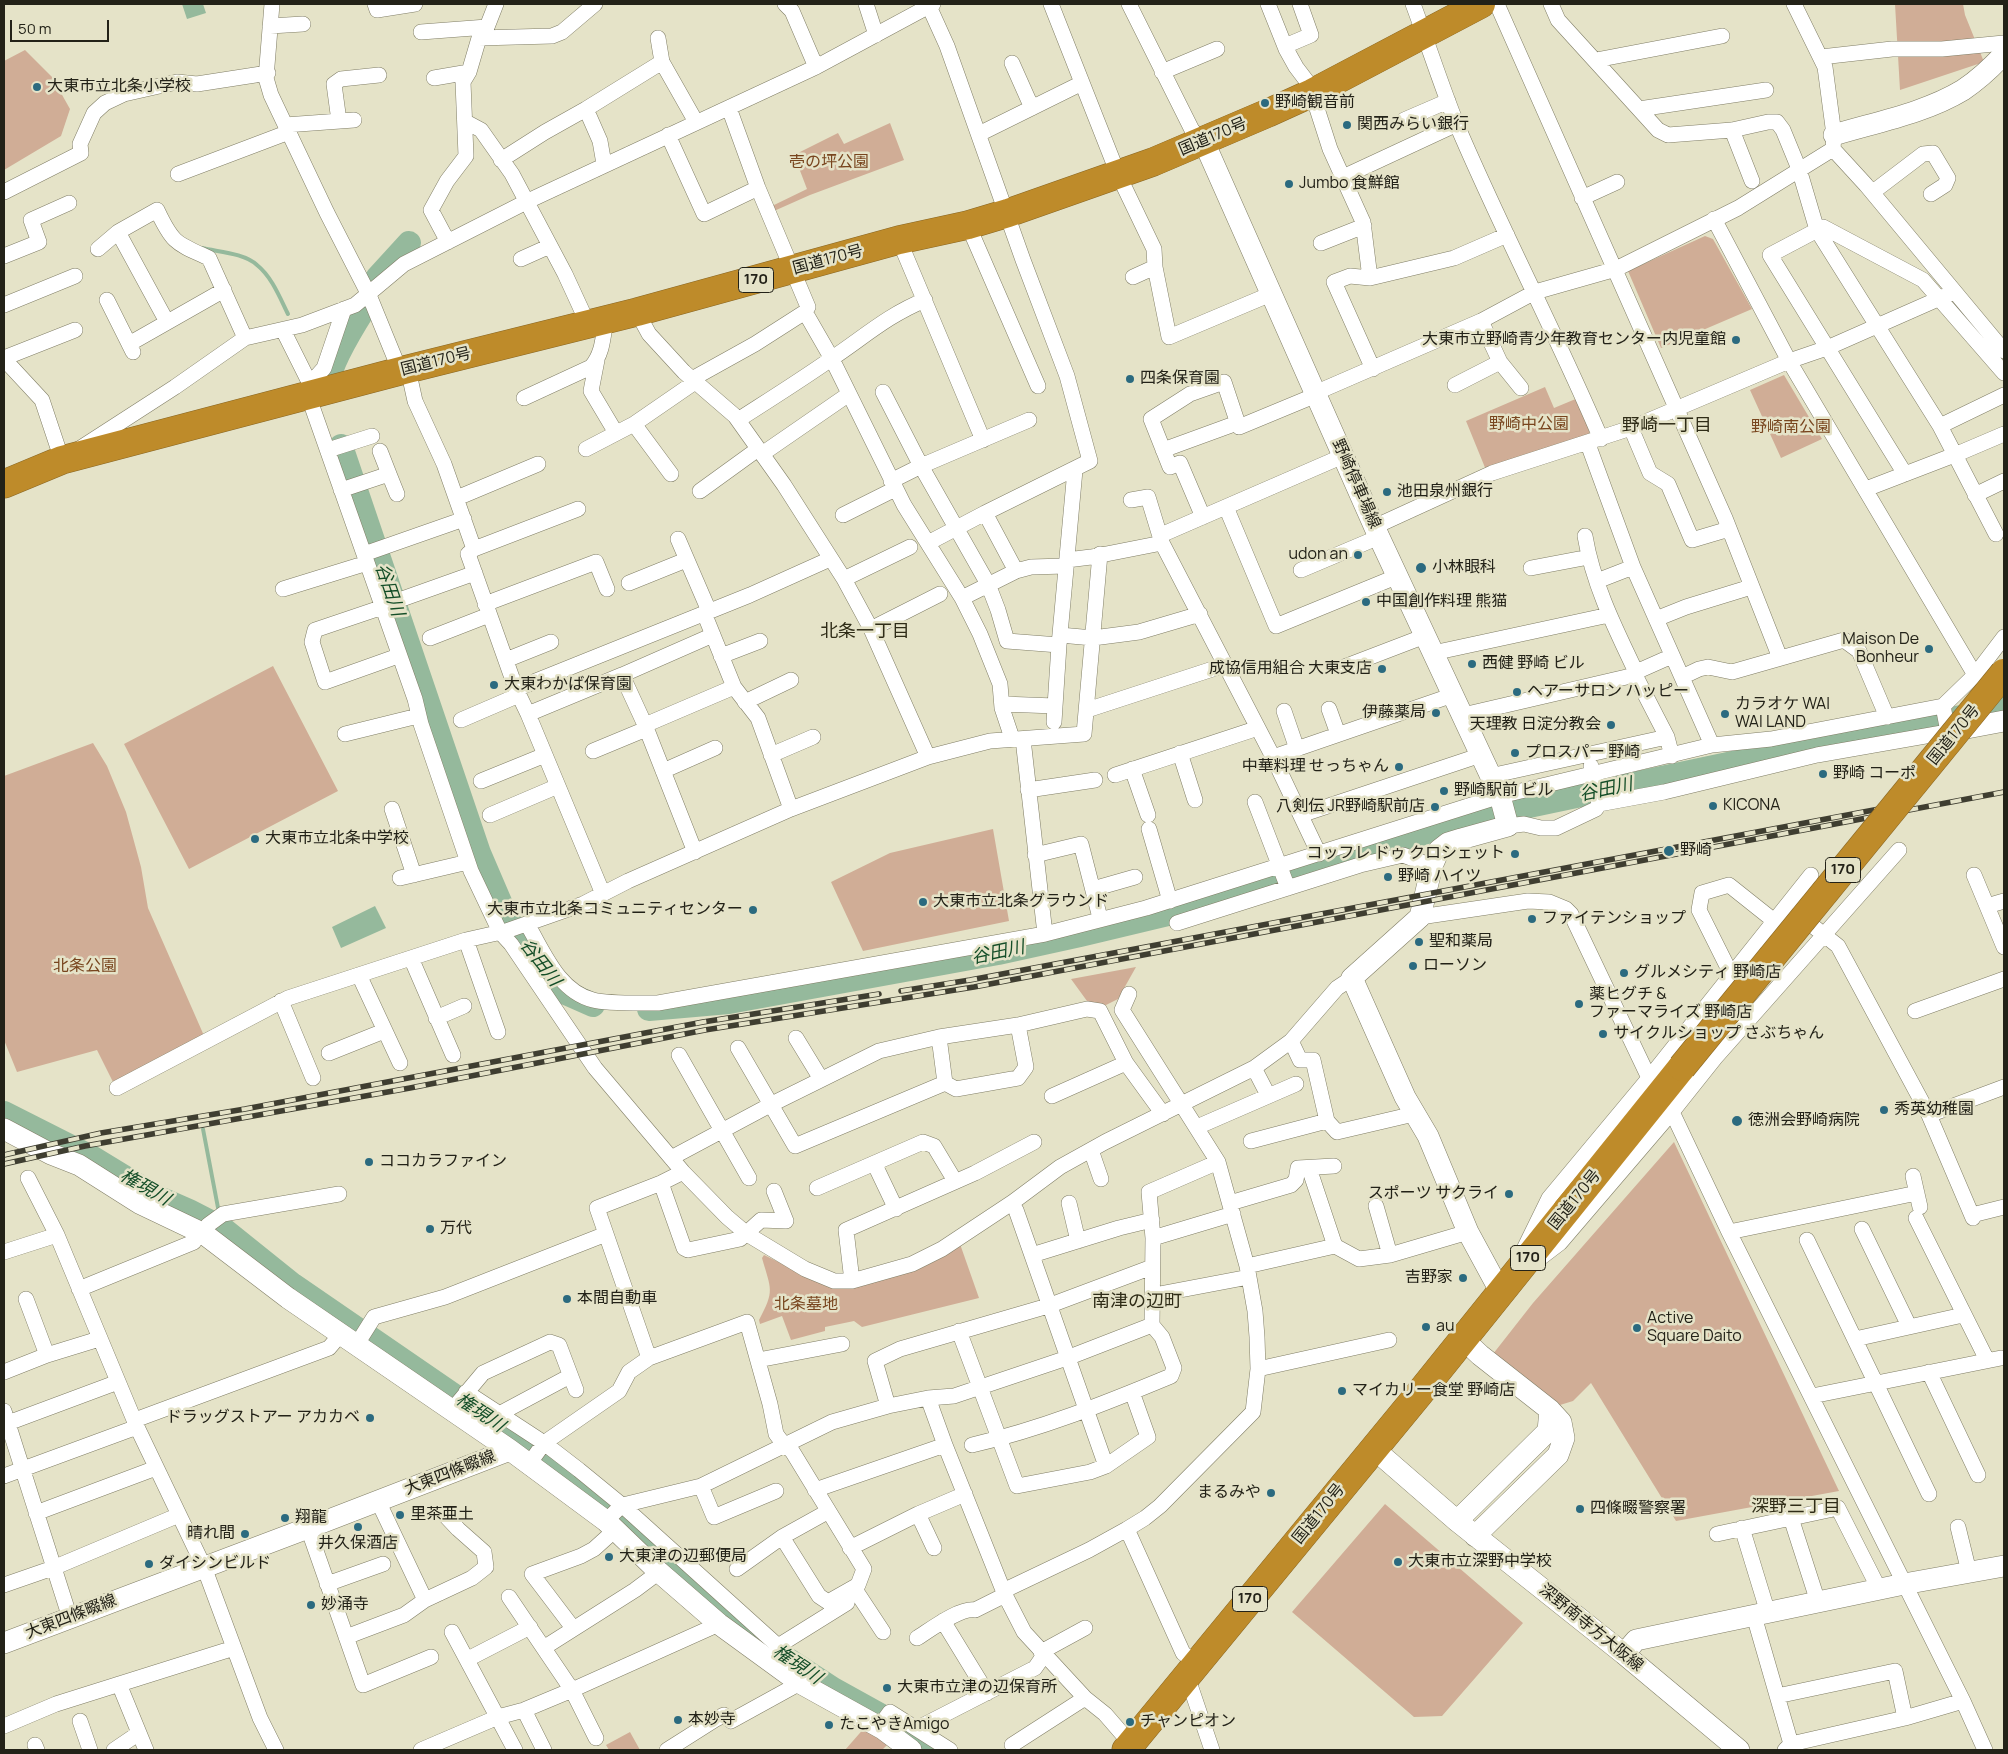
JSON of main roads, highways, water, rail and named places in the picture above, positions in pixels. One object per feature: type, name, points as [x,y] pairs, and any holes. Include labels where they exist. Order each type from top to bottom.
[{"type":"highway","name":"国道170号","points":[[4,484],[62,460],[311,391],[637,312],[899,240],[1008,214],[1204,142],[1313,92],[1481,4]]},
{"type":"highway","name":"国道170号","points":[[1129,1747],[1374,1449],[1682,1067],[2004,673]]},
{"type":"waterway","name":"谷田川","points":[[377,278],[409,243]]},
{"type":"waterway","name":"谷田川","points":[[202,248],[238,255],[252,261],[271,282],[288,314]]},
{"type":"waterway","name":"谷田川","points":[[328,384],[337,356],[364,309]]},
{"type":"waterway","name":"谷田川","points":[[341,446],[479,853],[506,916],[525,948],[559,990],[593,1005]]},
{"type":"waterway","name":"谷田川","points":[[649,1009],[729,1002],[998,953],[1080,935],[1176,912],[1433,830],[1491,814],[1870,734],[2004,709]]},
{"type":"waterway","name":"権現川","points":[[4,1113],[93,1158],[157,1197],[222,1228],[293,1285],[539,1454],[610,1508],[728,1613],[775,1651],[833,1689],[889,1720],[932,1750]]},
{"type":"waterway","points":[[203,1129],[219,1213]]},
{"type":"railway","points":[[4,1164],[85,1146],[410,1088],[705,1030],[974,987],[2004,792]]},
{"type":"railway","points":[[901,991],[970,980],[1911,803]]},
{"type":"railway","points":[[4,1155],[101,1133],[245,1109],[703,1022],[879,994]]},
{"type":"place","name":"大東市立北条小学校","points":[[37,87]]},
{"type":"place","name":"野崎観音前","points":[[1265,103]]},
{"type":"place","name":"関西みらい銀行","points":[[1347,125]]},
{"type":"place","name":"Jumbo 食鮮館","points":[[1289,184]]},
{"type":"place","name":"大東市立野崎青少年教育センター内児童館","points":[[1736,340]]},
{"type":"place","name":"四条保育園","points":[[1130,379]]},
{"type":"place","name":"池田泉州銀行","points":[[1387,492]]},
{"type":"place","name":"udon an","points":[[1358,555]]},
{"type":"place","name":"小林眼科","points":[[1421,568]]},
{"type":"place","name":"中国創作料理 熊猫","points":[[1366,602]]},
{"type":"place","name":"Maison De Bonheur","points":[[1929,649]]},
{"type":"place","name":"西健 野崎 ビル","points":[[1472,664]]},
{"type":"place","name":"成協信用組合 大東支店","points":[[1382,669]]},
{"type":"place","name":"大東わかば保育園","points":[[494,685]]},
{"type":"place","name":"ヘアーサロン ハッピー","points":[[1517,692]]},
{"type":"place","name":"伊藤薬局","points":[[1436,713]]},
{"type":"place","name":"カラオケ WAI WAI LAND","points":[[1725,714]]},
{"type":"place","name":"天理教 日淀分教会","points":[[1611,725]]},
{"type":"place","name":"プロスパー 野崎","points":[[1515,753]]},
{"type":"place","name":"中華料理 せっちゃん","points":[[1399,767]]},
{"type":"place","name":"野崎 コーポ","points":[[1823,774]]},
{"type":"place","name":"野崎駅前 ビル","points":[[1444,791]]},
{"type":"place","name":"KICONA","points":[[1713,806]]},
{"type":"place","name":"八剣伝 JR野崎駅前店","points":[[1435,807]]},
{"type":"place","name":"大東市立北条中学校","points":[[255,839]]},
{"type":"place","name":"野崎","points":[[1669,851]]},
{"type":"place","name":"コッフレ ドゥ クロシェット","points":[[1515,854]]},
{"type":"place","name":"野崎 ハイツ","points":[[1388,877]]},
{"type":"place","name":"大東市立北条グラウンド","points":[[923,902]]},
{"type":"place","name":"大東市立北条コミュニティセンター","points":[[753,910]]},
{"type":"place","name":"ファイテンショップ","points":[[1532,919]]},
{"type":"place","name":"聖和薬局","points":[[1419,942]]},
{"type":"place","name":"ローソン","points":[[1413,966]]},
{"type":"place","name":"グルメシティ 野崎店","points":[[1624,973]]},
{"type":"place","name":"薬ヒグチ & ファーマライズ 野崎店","points":[[1579,1004]]},
{"type":"place","name":"サイクルショップ さぶちゃん","points":[[1603,1034]]},
{"type":"place","name":"秀英幼稚園","points":[[1884,1110]]},
{"type":"place","name":"徳洲会野崎病院","points":[[1737,1121]]},
{"type":"place","name":"ココカラファイン","points":[[369,1162]]},
{"type":"place","name":"スポーツ サクライ","points":[[1509,1194]]},
{"type":"place","name":"万代","points":[[430,1229]]},
{"type":"place","name":"吉野家","points":[[1463,1278]]},
{"type":"place","name":"本間自動車","points":[[567,1299]]},
{"type":"place","name":"au","points":[[1426,1327]]},
{"type":"place","name":"Active Square Daito","points":[[1637,1328]]},
{"type":"place","name":"マイカリー食堂 野崎店","points":[[1342,1391]]},
{"type":"place","name":"ドラッグストアー アカカベ","points":[[370,1418]]},
{"type":"place","name":"まるみや","points":[[1271,1493]]},
{"type":"place","name":"四條畷警察署","points":[[1580,1509]]},
{"type":"place","name":"里茶亜土","points":[[400,1515]]},
{"type":"place","name":"翔龍","points":[[285,1518]]},
{"type":"place","name":"井久保酒店","points":[[358,1527]]},
{"type":"place","name":"晴れ間","points":[[245,1534]]},
{"type":"place","name":"大東津の辺郵便局","points":[[609,1557]]},
{"type":"place","name":"大東市立深野中学校","points":[[1398,1562]]},
{"type":"place","name":"ダイシンビルド","points":[[149,1564]]},
{"type":"place","name":"妙涌寺","points":[[311,1605]]},
{"type":"place","name":"大東市立津の辺保育所","points":[[887,1688]]},
{"type":"place","name":"本妙寺","points":[[678,1720]]},
{"type":"place","name":"チャンピオン","points":[[1130,1722]]},
{"type":"place","name":"たこやきAmigo","points":[[829,1725]]},
{"type":"district","name":"野崎一丁目","points":[[1667,426]]},
{"type":"district","name":"北条一丁目","points":[[865,632]]},
{"type":"district","name":"南津の辺町","points":[[1137,1302]]},
{"type":"district","name":"深野三丁目","points":[[1796,1507]]},
{"type":"park label","name":"壱の坪公園","points":[[829,163]]},
{"type":"park label","name":"野崎中公園","points":[[1529,425]]},
{"type":"park label","name":"野崎南公園","points":[[1791,428]]},
{"type":"park label","name":"北条公園","points":[[85,967]]},
{"type":"park label","name":"北条墓地","points":[[806,1305]]}]
